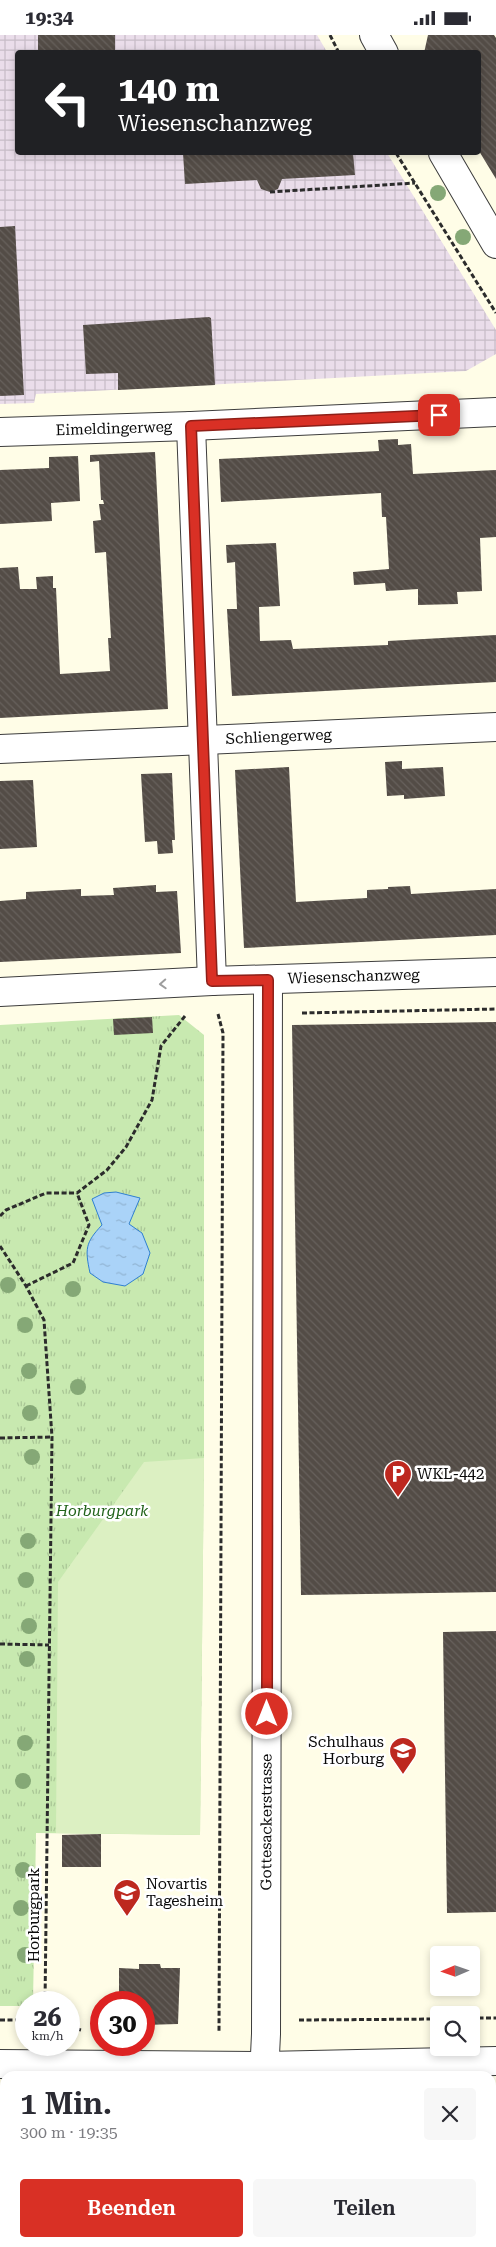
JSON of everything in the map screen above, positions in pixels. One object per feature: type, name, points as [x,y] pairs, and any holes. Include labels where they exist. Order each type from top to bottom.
[{"type":"street","points":[[374,35],[382,50]]},
{"type":"street","points":[[443,155],[496,244]]},
{"type":"street","name":"Eimeldingerweg","points":[[0,432],[191,426],[496,412]]},
{"type":"street","points":[[191,426],[212,981]]},
{"type":"street","name":"Schliengerweg","points":[[0,749],[496,727]]},
{"type":"street","name":"Wiesenschanzweg","points":[[0,992],[212,981],[496,972]]},
{"type":"street","name":"Gottesackerstrasse","points":[[264,2071],[266,2034],[268,980]]},
{"type":"street","points":[[0,2064],[264,2071],[496,2061]]},
{"type":"path","points":[[330,35],[338,50]]},
{"type":"path","points":[[397,155],[496,313]]},
{"type":"path","points":[[270,192],[415,183]]},
{"type":"path","points":[[212,981],[223,1033],[219,2032]]},
{"type":"path","points":[[0,1216],[6,1210],[46,1193],[77,1193],[107,1170],[126,1147],[152,1100],[161,1046],[212,981]]},
{"type":"path","points":[[218,1014],[496,1009]]},
{"type":"path","points":[[26,1286],[73,1263],[89,1225],[77,1193]]},
{"type":"path","name":"Horburgpark","points":[[0,1246],[26,1286],[44,1320],[52,1437],[45,1991]]},
{"type":"path","points":[[0,1438],[52,1437]]},
{"type":"path","points":[[0,1644],[49,1645]]},
{"type":"path","points":[[480,2018],[496,2018]]},
{"type":"path","points":[[266,2034],[292,2033],[292,2020],[430,2019]]},
{"type":"path","points":[[0,2020],[15,2020]]},
{"type":"shaded area","points":[[0,35],[317,35],[326,50],[15,50],[15,155],[388,155],[496,330],[496,354],[466,371],[36,394],[34,403],[0,404]]},
{"type":"green space","name":"Horburgpark","points":[[179,1015],[204,1035],[204,1458],[200,1835],[36,1833],[33,1991],[15,1991],[15,2006],[0,2006],[0,1025]]},
{"type":"green space","points":[[204,1458],[200,1835],[56,1833],[58,1582],[144,1462]]},
{"type":"water","points":[[116,1192],[140,1198],[129,1224],[142,1233],[150,1253],[143,1274],[125,1286],[103,1282],[90,1273],[87,1258],[89,1242],[102,1225],[92,1199],[104,1193]]},
{"type":"building","points":[[38,35],[115,35],[115,50],[38,50]]},
{"type":"building","points":[[428,35],[494,35],[496,38],[496,179],[481,154],[481,50],[425,50]]},
{"type":"building","points":[[183,155],[353,155],[355,175],[282,179],[278,189],[270,192],[261,189],[257,180],[185,184]]},
{"type":"building","points":[[15,226],[24,395],[0,396],[0,227]]},
{"type":"building","points":[[211,318],[215,385],[118,390],[118,373],[86,374],[83,325]]},
{"type":"building","points":[[398,439],[398,445],[411,444],[413,474],[496,470],[496,537],[480,538],[482,591],[457,592],[458,604],[418,605],[418,589],[386,591],[385,583],[354,585],[353,572],[389,569],[386,517],[382,517],[381,493],[221,502],[219,459],[379,451],[378,440]]},
{"type":"building","points":[[155,452],[168,709],[0,718],[0,568],[18,567],[20,589],[37,589],[36,577],[53,576],[53,588],[56,588],[60,674],[110,671],[108,638],[111,638],[106,552],[95,553],[93,521],[101,520],[99,504],[104,504],[103,500],[101,500],[99,461],[90,462],[90,455]]},
{"type":"building","points":[[78,456],[80,501],[51,503],[52,521],[0,524],[0,470],[49,468],[49,457]]},
{"type":"building","points":[[276,543],[280,606],[259,607],[260,641],[291,640],[293,649],[388,645],[388,641],[496,635],[496,682],[232,696],[227,609],[237,609],[235,562],[227,563],[226,545]]},
{"type":"building","points":[[402,761],[402,769],[443,767],[445,796],[404,799],[404,795],[387,796],[385,762]]},
{"type":"building","points":[[289,767],[296,902],[367,898],[367,890],[388,889],[388,887],[410,886],[411,894],[496,889],[496,935],[244,948],[235,770]]},
{"type":"building","points":[[172,773],[175,840],[172,840],[173,853],[158,854],[157,841],[145,842],[141,774]]},
{"type":"building","points":[[33,780],[37,847],[0,849],[0,781]]},
{"type":"building","points":[[156,885],[156,892],[177,891],[181,953],[0,962],[0,901],[26,899],[26,892],[81,889],[81,896],[114,895],[113,888]]},
{"type":"building","points":[[152,1017],[153,1033],[114,1035],[113,1019]]},
{"type":"building","points":[[496,1022],[496,1592],[301,1595],[292,1025]]},
{"type":"building","points":[[496,1631],[496,1912],[447,1913],[443,1632]]},
{"type":"building","points":[[101,1834],[101,1867],[62,1867],[62,1835]]},
{"type":"building","points":[[139,1964],[160,1964],[161,1968],[180,1968],[178,2024],[155,2025],[155,1991],[119,1991],[119,1968],[139,1969]]},
{"type":"place","name":"WKL-442","points":[[398,1498]]},
{"type":"place","name":"Schulhaus Horburg","points":[[403,1775]]},
{"type":"place","name":"Novartis Tagesheim","points":[[127,1917]]},
{"type":"route","points":[[267,1714],[268,980],[212,981],[191,426],[439,415]]}]
